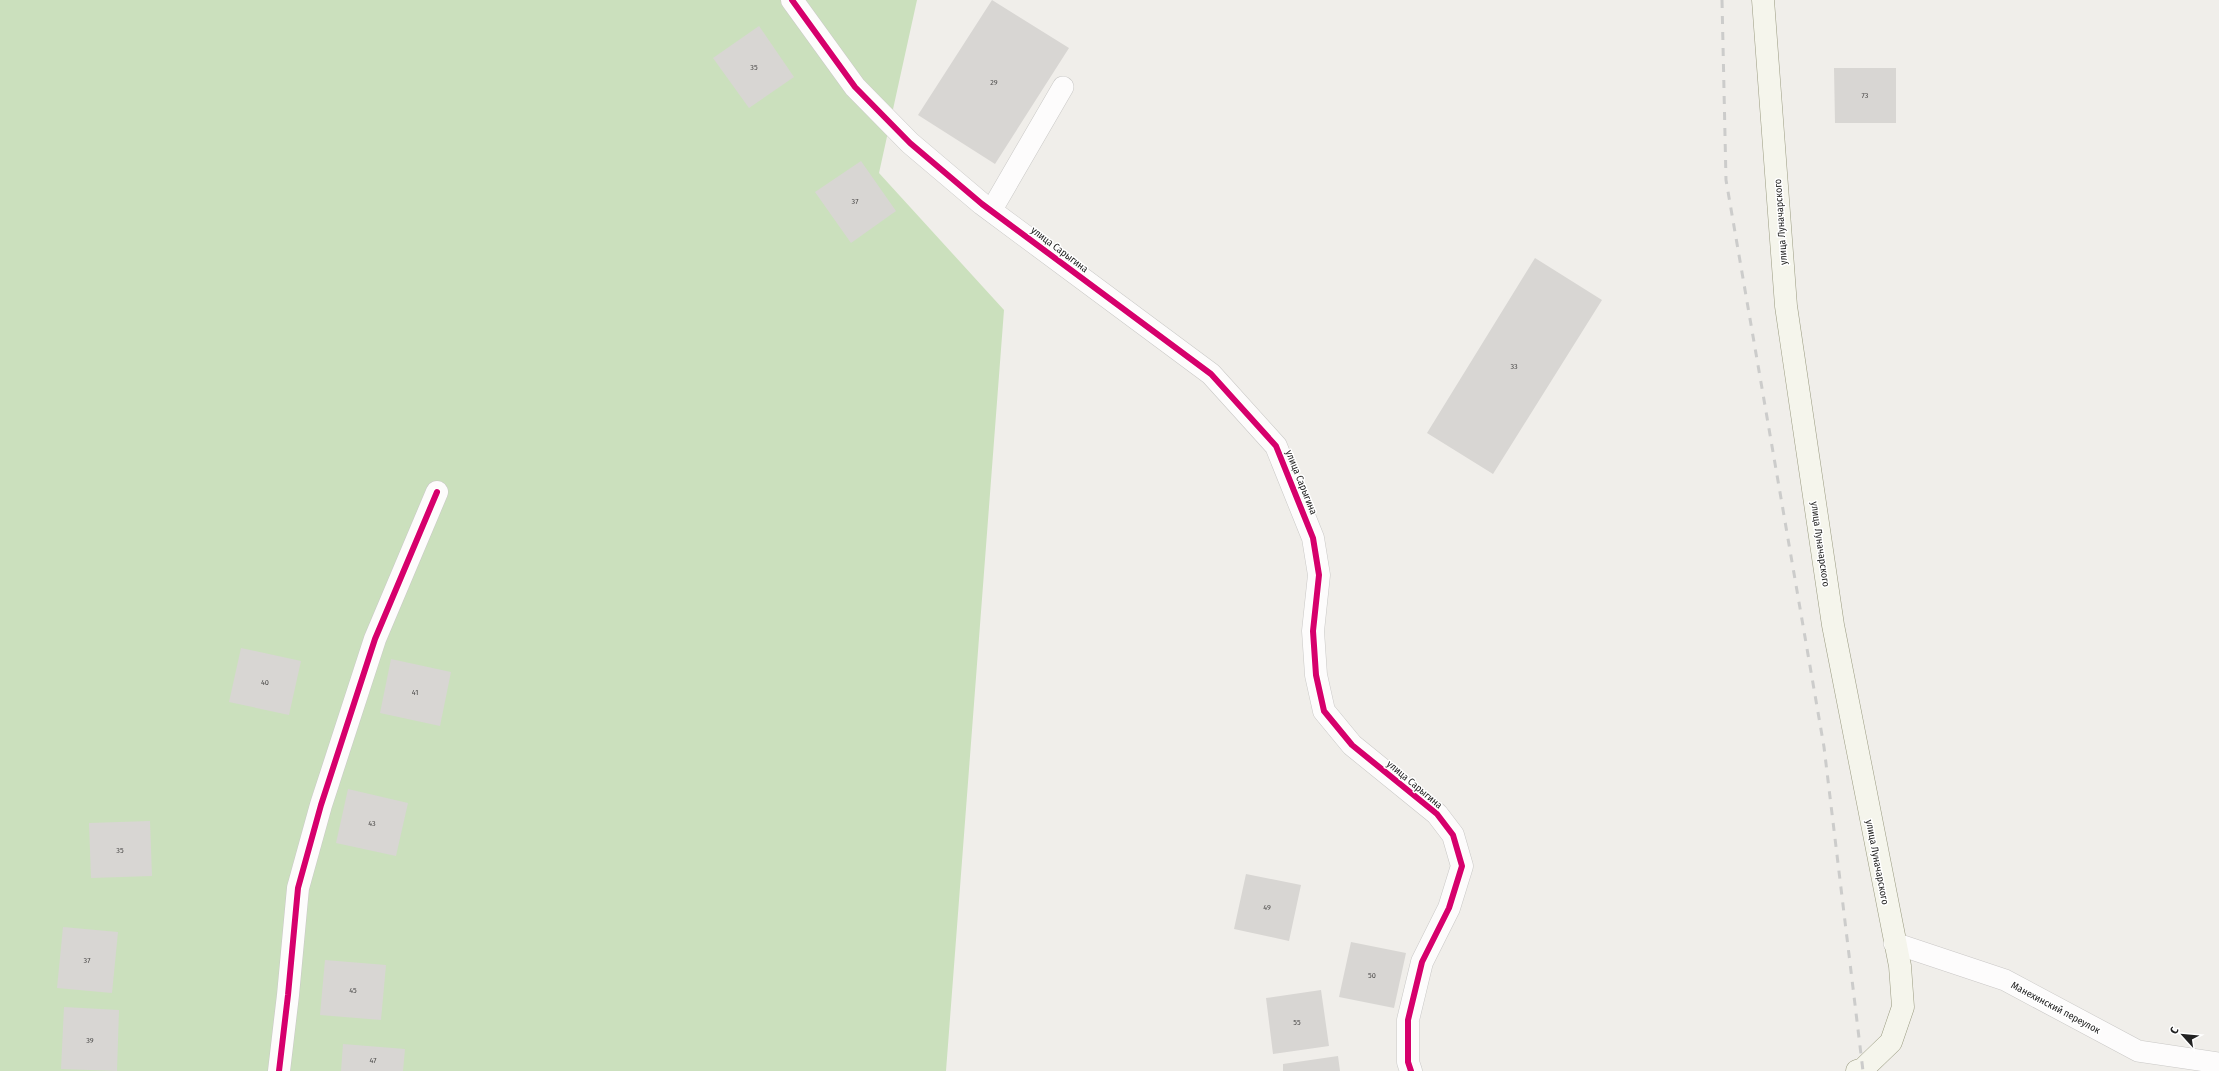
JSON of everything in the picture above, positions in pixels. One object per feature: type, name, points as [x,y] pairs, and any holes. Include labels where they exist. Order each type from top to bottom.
[{"type":"main road","name":"улица Луначарского","points":[[1763,0],[1786,306],[1833,625],[1894,943],[1900,966],[1903,1007],[1891,1042],[1860,1070]]},
{"type":"street","name":"улица Сарыгина","points":[[792,0],[855,87],[910,143],[991,211],[1211,374],[1276,446],[1313,538],[1319,575],[1313,631],[1316,675],[1324,711],[1352,745],[1437,814],[1453,835],[1462,866],[1449,908],[1422,962],[1408,1020],[1408,1062],[1411,1071]]},
{"type":"street","points":[[279,1071],[298,888],[322,805],[375,639],[437,492]]},
{"type":"lane","points":[[991,211],[1063,87]]},
{"type":"lane","name":"Манехинский переулок","points":[[1894,943],[2005,980],[2138,1051],[2219,1063]]},
{"type":"green space","points":[[0,0],[917,0],[879,173],[1004,310],[946,1071],[0,1071]]},
{"type":"building","points":[[992,0],[1069,48],[995,164],[918,115]]},
{"type":"building","points":[[759,26],[794,77],[749,108],[713,58]]},
{"type":"building","points":[[1834,68],[1896,68],[1896,123],[1835,123]]},
{"type":"building","points":[[861,161],[896,211],[851,243],[815,192]]},
{"type":"building","points":[[1535,258],[1602,300],[1493,474],[1427,433]]},
{"type":"building","points":[[241,648],[301,661],[289,715],[229,702]]},
{"type":"building","points":[[391,659],[451,672],[440,726],[380,713]]},
{"type":"building","points":[[348,789],[408,803],[396,856],[336,843]]},
{"type":"building","points":[[150,821],[152,876],[91,878],[89,823]]},
{"type":"building","points":[[1246,874],[1301,885],[1289,941],[1234,929]]},
{"type":"building","points":[[63,927],[118,932],[112,993],[57,988]]},
{"type":"building","points":[[1351,942],[1406,953],[1394,1008],[1339,997]]},
{"type":"building","points":[[325,960],[386,965],[381,1020],[320,1015]]},
{"type":"building","points":[[1321,990],[1329,1046],[1273,1054],[1266,998]]},
{"type":"building","points":[[64,1007],[119,1010],[117,1071],[61,1069]]},
{"type":"building","points":[[343,1044],[405,1049],[403,1071],[341,1071]]},
{"type":"building","points":[[1338,1056],[1340,1071],[1283,1071],[1283,1064]]},
{"type":"railway","points":[[1722,0],[1726,180],[1824,747],[1863,1071]]},
{"type":"cycle path","points":[[792,0],[855,87],[910,143],[982,204],[1211,374],[1276,446],[1313,538],[1319,575],[1313,631],[1316,675],[1324,711],[1352,745],[1437,814],[1453,835],[1462,866],[1449,908],[1422,962],[1408,1020],[1408,1062],[1411,1071]]},
{"type":"cycle path","points":[[279,1071],[298,888],[321,805],[375,639],[437,492]]}]
